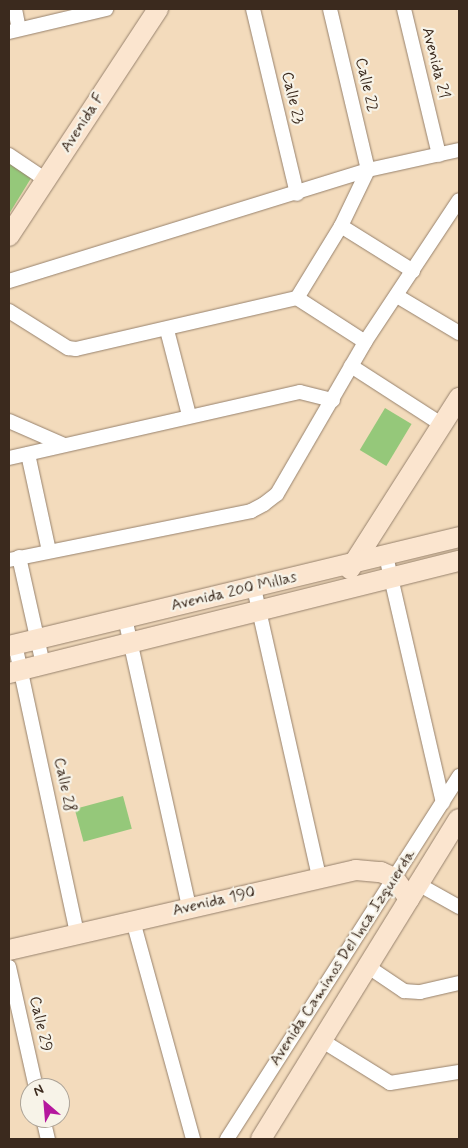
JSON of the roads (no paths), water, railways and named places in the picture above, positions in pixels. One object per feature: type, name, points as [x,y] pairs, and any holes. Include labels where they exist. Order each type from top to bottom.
[{"type":"main road","name":"Avenida F","points":[[9,236],[158,9]]},
{"type":"main road","points":[[337,590],[459,398]]},
{"type":"main road","name":"Avenida 200 Millas","points":[[12,645],[353,565],[459,537]]},
{"type":"main road","name":"Avenida 200 Millas","points":[[15,671],[459,561]]},
{"type":"main road","name":"Avenida Caminos Del Inca Izquierda","points":[[261,1139],[459,819]]},
{"type":"main road","name":"Avenida 190","points":[[9,950],[319,877],[369,870],[394,878]]},
{"type":"main road","points":[[394,878],[413,892]]},
{"type":"street","points":[[15,9],[14,30],[99,10]]},
{"type":"street","name":"Calle 23","points":[[253,9],[297,194]]},
{"type":"street","name":"Calle 22","points":[[330,9],[368,170]]},
{"type":"street","name":"Avenida 21","points":[[404,9],[439,155]]},
{"type":"street","points":[[9,281],[297,194],[368,170],[459,150]]},
{"type":"street","points":[[9,155],[46,180]]},
{"type":"street","points":[[9,311],[68,348],[76,349],[167,330],[297,298],[341,226],[368,170]]},
{"type":"street","points":[[43,664],[14,558],[251,511],[264,504],[276,494],[333,400],[365,342],[459,200]]},
{"type":"street","points":[[341,226],[413,271]]},
{"type":"street","points":[[397,296],[459,333]]},
{"type":"street","points":[[297,298],[365,342]]},
{"type":"street","points":[[167,330],[189,416]]},
{"type":"street","points":[[351,366],[441,424]]},
{"type":"street","points":[[9,458],[300,392],[333,400]]},
{"type":"street","points":[[9,421],[64,445]]},
{"type":"street","points":[[28,454],[49,551]]},
{"type":"street","points":[[386,556],[443,803]]},
{"type":"street","points":[[254,588],[319,877]]},
{"type":"street","points":[[125,618],[189,908]]},
{"type":"street","name":"Calle 28","points":[[12,645],[15,671],[78,934]]},
{"type":"street","name":"Avenida Caminos Del Inca Izquierda","points":[[227,1139],[459,776]]},
{"type":"street","points":[[413,892],[459,907]]},
{"type":"street","points":[[132,921],[193,1139]]},
{"type":"street","points":[[367,966],[404,991],[420,992],[459,983]]},
{"type":"street","name":"Calle 29","points":[[9,967],[34,1078]]},
{"type":"street","points":[[321,1040],[390,1083],[459,1072]]}]
